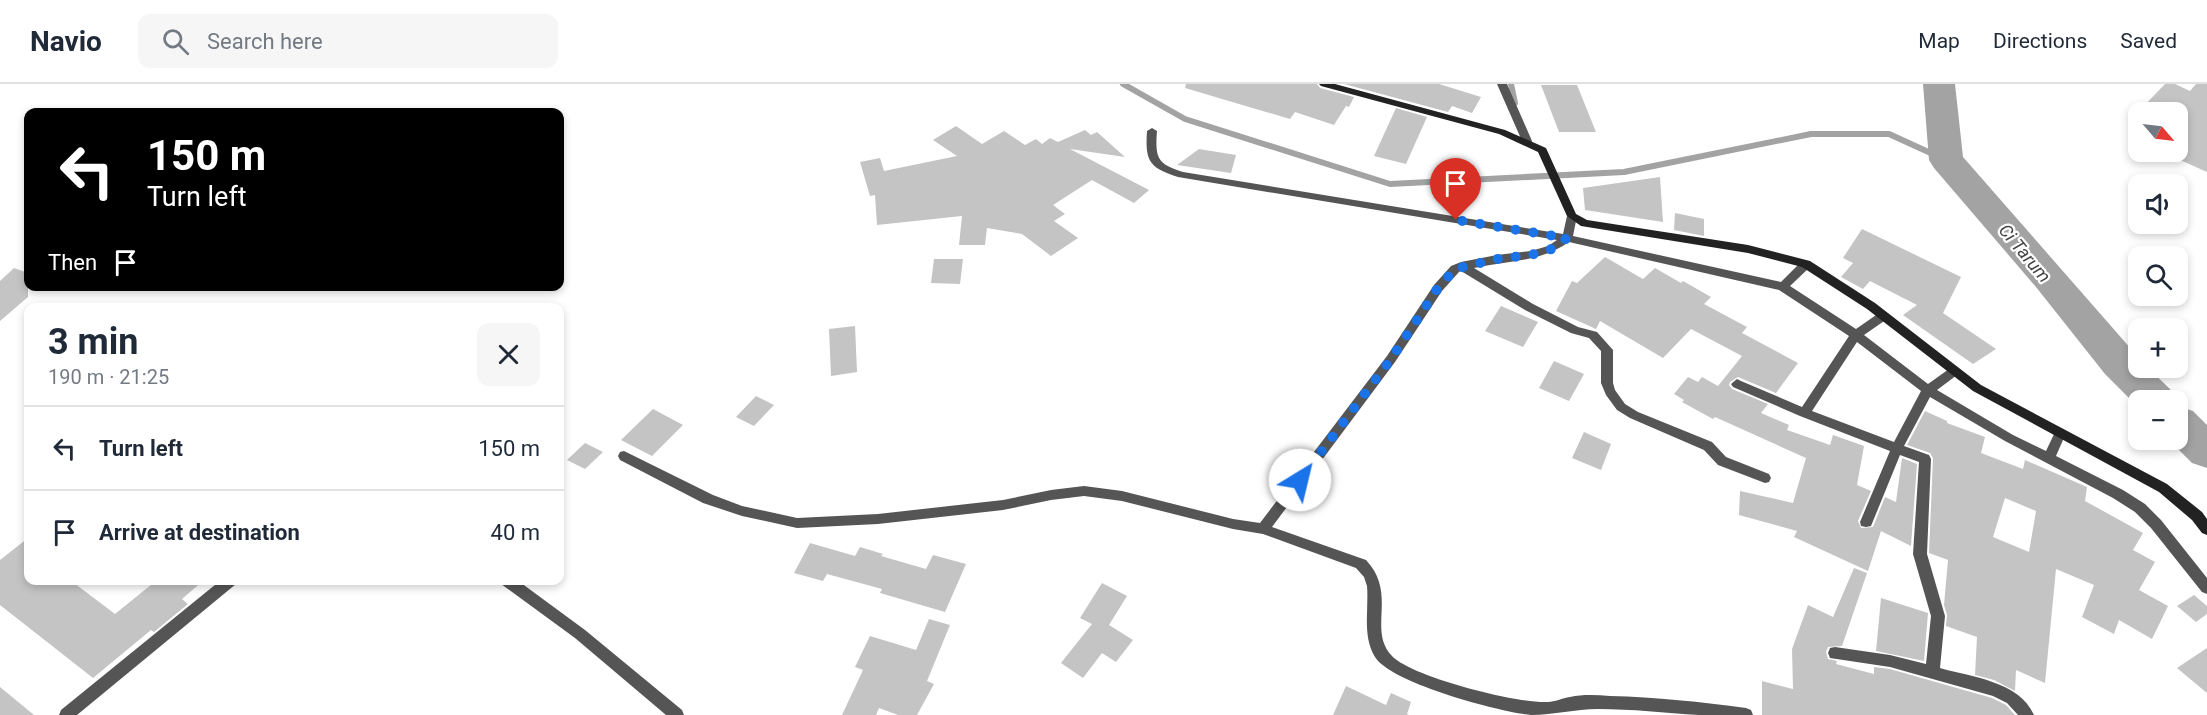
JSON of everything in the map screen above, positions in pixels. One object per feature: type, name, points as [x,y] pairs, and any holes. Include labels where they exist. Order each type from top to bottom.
[{"type":"main road","points":[[1324,84],[1492,129],[1527,141],[1542,150],[1571,214],[1579,221],[1598,226],[1748,249],[1804,266],[1881,317],[1951,374],[2059,435],[2163,488],[2197,516],[2207,529]]},
{"type":"street","points":[[1502,84],[1527,141]]},
{"type":"street","points":[[1152,131],[1150,153],[1155,164],[1164,170],[1182,175],[1567,238],[1785,285],[1859,333],[1931,388],[2009,438],[2051,455],[2140,508],[2156,524],[2207,588]]},
{"type":"street","points":[[1263,529],[1391,359],[1438,288],[1455,269],[1552,249],[1567,238],[1571,214]]},
{"type":"street","points":[[1461,266],[1529,307],[1575,330],[1593,335],[1607,350],[1607,383],[1610,392],[1622,407],[1634,416],[1708,446],[1719,459],[1765,478]]},
{"type":"street","points":[[1785,285],[1804,266]]},
{"type":"street","points":[[1804,412],[1859,333],[1881,317]]},
{"type":"street","points":[[1866,522],[1897,448],[1931,388],[1951,374]]},
{"type":"street","points":[[1737,384],[1858,435],[1923,456],[1925,461],[1920,554],[1938,616],[1932,672]]},
{"type":"street","points":[[2051,455],[2059,435]]},
{"type":"street","points":[[624,456],[708,499],[742,511],[797,523],[878,519],[1003,505],[1084,491],[1122,496],[1263,529],[1367,568],[1373,578],[1376,645],[1382,657],[1389,663],[1419,678],[1509,704],[1546,709],[1572,703],[1643,704],[1674,705],[1746,715]]},
{"type":"street","points":[[66,715],[225,585]]},
{"type":"street","points":[[513,585],[580,634],[677,715]]},
{"type":"street","points":[[1835,653],[1890,661],[2003,693],[2019,704],[2026,715]]},
{"type":"building","points":[[1186,84],[1317,84],[1320,88],[1354,97],[1334,125],[1295,112],[1290,119],[1185,88]]},
{"type":"building","points":[[1344,84],[1439,84],[1481,97],[1472,113],[1452,106],[1448,112]]},
{"type":"building","points":[[2165,84],[2175,84],[2190,91],[2196,84],[2207,84],[2207,172],[2185,162],[2188,162],[2188,102],[2148,102]]},
{"type":"building","points":[[1541,85],[1577,85],[1596,132],[1559,132]]},
{"type":"building","points":[[1396,108],[1427,117],[1406,164],[1374,156]]},
{"type":"building","points":[[956,126],[982,144],[1004,131],[1025,145],[1036,139],[1042,144],[1050,138],[1058,142],[1085,130],[1091,135],[1097,132],[1125,157],[1070,149],[1149,190],[1134,203],[1092,180],[1053,205],[1065,214],[1054,221],[1078,238],[1051,256],[1022,234],[987,228],[985,245],[959,245],[962,216],[877,225],[875,195],[870,196],[860,162],[880,158],[884,171],[957,156],[933,140]]},
{"type":"building","points":[[1199,149],[1236,155],[1231,173],[1177,165]]},
{"type":"building","points":[[1660,177],[1663,222],[1585,210],[1583,188]]},
{"type":"building","points":[[1675,213],[1704,219],[1704,236],[1674,230]]},
{"type":"building","points":[[1862,229],[1961,277],[1943,313],[1996,349],[1973,364],[1903,315],[1917,305],[1870,281],[1863,289],[1841,277],[1853,263],[1843,258]]},
{"type":"building","points":[[1605,257],[1643,279],[1655,268],[1681,283],[1683,281],[1711,297],[1704,304],[1747,327],[1742,333],[1798,363],[1776,393],[1738,377],[1729,385],[1732,389],[1768,404],[1761,413],[1789,425],[1787,430],[1830,445],[1833,435],[1864,446],[1857,485],[1871,491],[1858,521],[1861,528],[1873,527],[1885,497],[1896,502],[1902,458],[1917,464],[1911,546],[1881,531],[1868,571],[1794,537],[1797,531],[1739,515],[1740,491],[1793,503],[1806,458],[1715,417],[1713,419],[1682,402],[1684,400],[1674,394],[1688,377],[1698,382],[1702,377],[1718,386],[1742,356],[1691,329],[1663,358],[1600,321],[1596,329],[1556,311],[1572,281],[1577,283]]},
{"type":"building","points":[[934,259],[963,259],[960,284],[931,283]]},
{"type":"building","points":[[14,268],[24,272],[24,291],[28,291],[28,297],[0,321],[0,281]]},
{"type":"building","points":[[1501,306],[1538,322],[1523,347],[1485,331]]},
{"type":"building","points":[[855,326],[857,372],[831,376],[829,329]]},
{"type":"building","points":[[1554,361],[1584,374],[1569,401],[1539,388]]},
{"type":"building","points":[[756,396],[774,405],[754,426],[736,417]]},
{"type":"building","points":[[653,409],[683,425],[652,456],[621,440]]},
{"type":"building","points":[[1925,411],[1947,423],[1985,437],[1981,453],[2023,469],[2025,460],[2087,487],[2085,501],[2143,533],[2133,550],[2155,562],[2139,590],[2168,606],[2152,639],[2119,620],[2114,634],[2082,617],[2094,585],[2056,569],[2045,683],[2016,670],[2015,691],[1994,680],[1975,675],[1977,637],[1946,626],[1947,615],[1944,605],[1948,560],[1929,553],[1933,458],[1930,453],[1907,445]],"holes":[[[2005,498],[2036,511],[2029,552],[1993,537]]]},
{"type":"building","points":[[1584,432],[1611,444],[1601,470],[1572,458]]},
{"type":"building","points":[[585,443],[603,452],[585,469],[567,460]]},
{"type":"building","points":[[24,541],[24,585],[77,585],[115,614],[151,585],[198,585],[182,599],[188,604],[154,632],[151,630],[93,678],[0,605],[0,560]]},
{"type":"building","points":[[810,543],[855,556],[860,547],[883,554],[881,556],[926,569],[933,555],[966,564],[945,612],[880,593],[882,589],[827,574],[823,581],[794,573]]},
{"type":"building","points":[[1854,568],[1867,573],[1842,646],[1828,647],[1826,652],[1828,659],[1837,661],[1836,664],[1874,674],[1874,667],[1890,669],[1992,698],[2006,705],[2015,715],[1762,715],[1762,681],[1793,689],[1792,649],[1808,605],[1833,617]]},
{"type":"building","points":[[1102,583],[1127,596],[1109,625],[1133,640],[1116,662],[1102,653],[1083,678],[1061,663],[1092,624],[1080,618]]},
{"type":"building","points":[[2194,595],[2207,606],[2207,614],[2196,622],[2177,606]]},
{"type":"building","points":[[1881,598],[1928,613],[1924,661],[1876,651]]},
{"type":"building","points":[[929,619],[950,625],[927,681],[934,684],[917,715],[898,715],[879,708],[876,715],[842,715],[863,670],[855,667],[870,636],[916,650]]},
{"type":"building","points":[[2207,648],[2207,693],[2177,668]]},
{"type":"building","points":[[1346,686],[1386,705],[1391,693],[1411,702],[1407,714],[1409,715],[1333,715]]},
{"type":"building","points":[[0,687],[34,715],[0,715]]},
{"type":"waterway","points":[[1123,84],[1185,119],[1390,184],[1624,172],[1811,134],[1889,134],[1946,160]]},
{"type":"waterway","points":[[1511,84],[1515,103]]},
{"type":"waterway","name":"Ci Tarum","points":[[1939,84],[1946,160],[2049,278],[2119,363],[2146,390]]},
{"type":"waterway","name":"Ci Tarum","points":[[2188,432],[2207,451]]},
{"type":"route","points":[[1300,480],[1391,359],[1438,288],[1455,269],[1497,259],[1531,255],[1552,249],[1567,238],[1456,220]]}]
